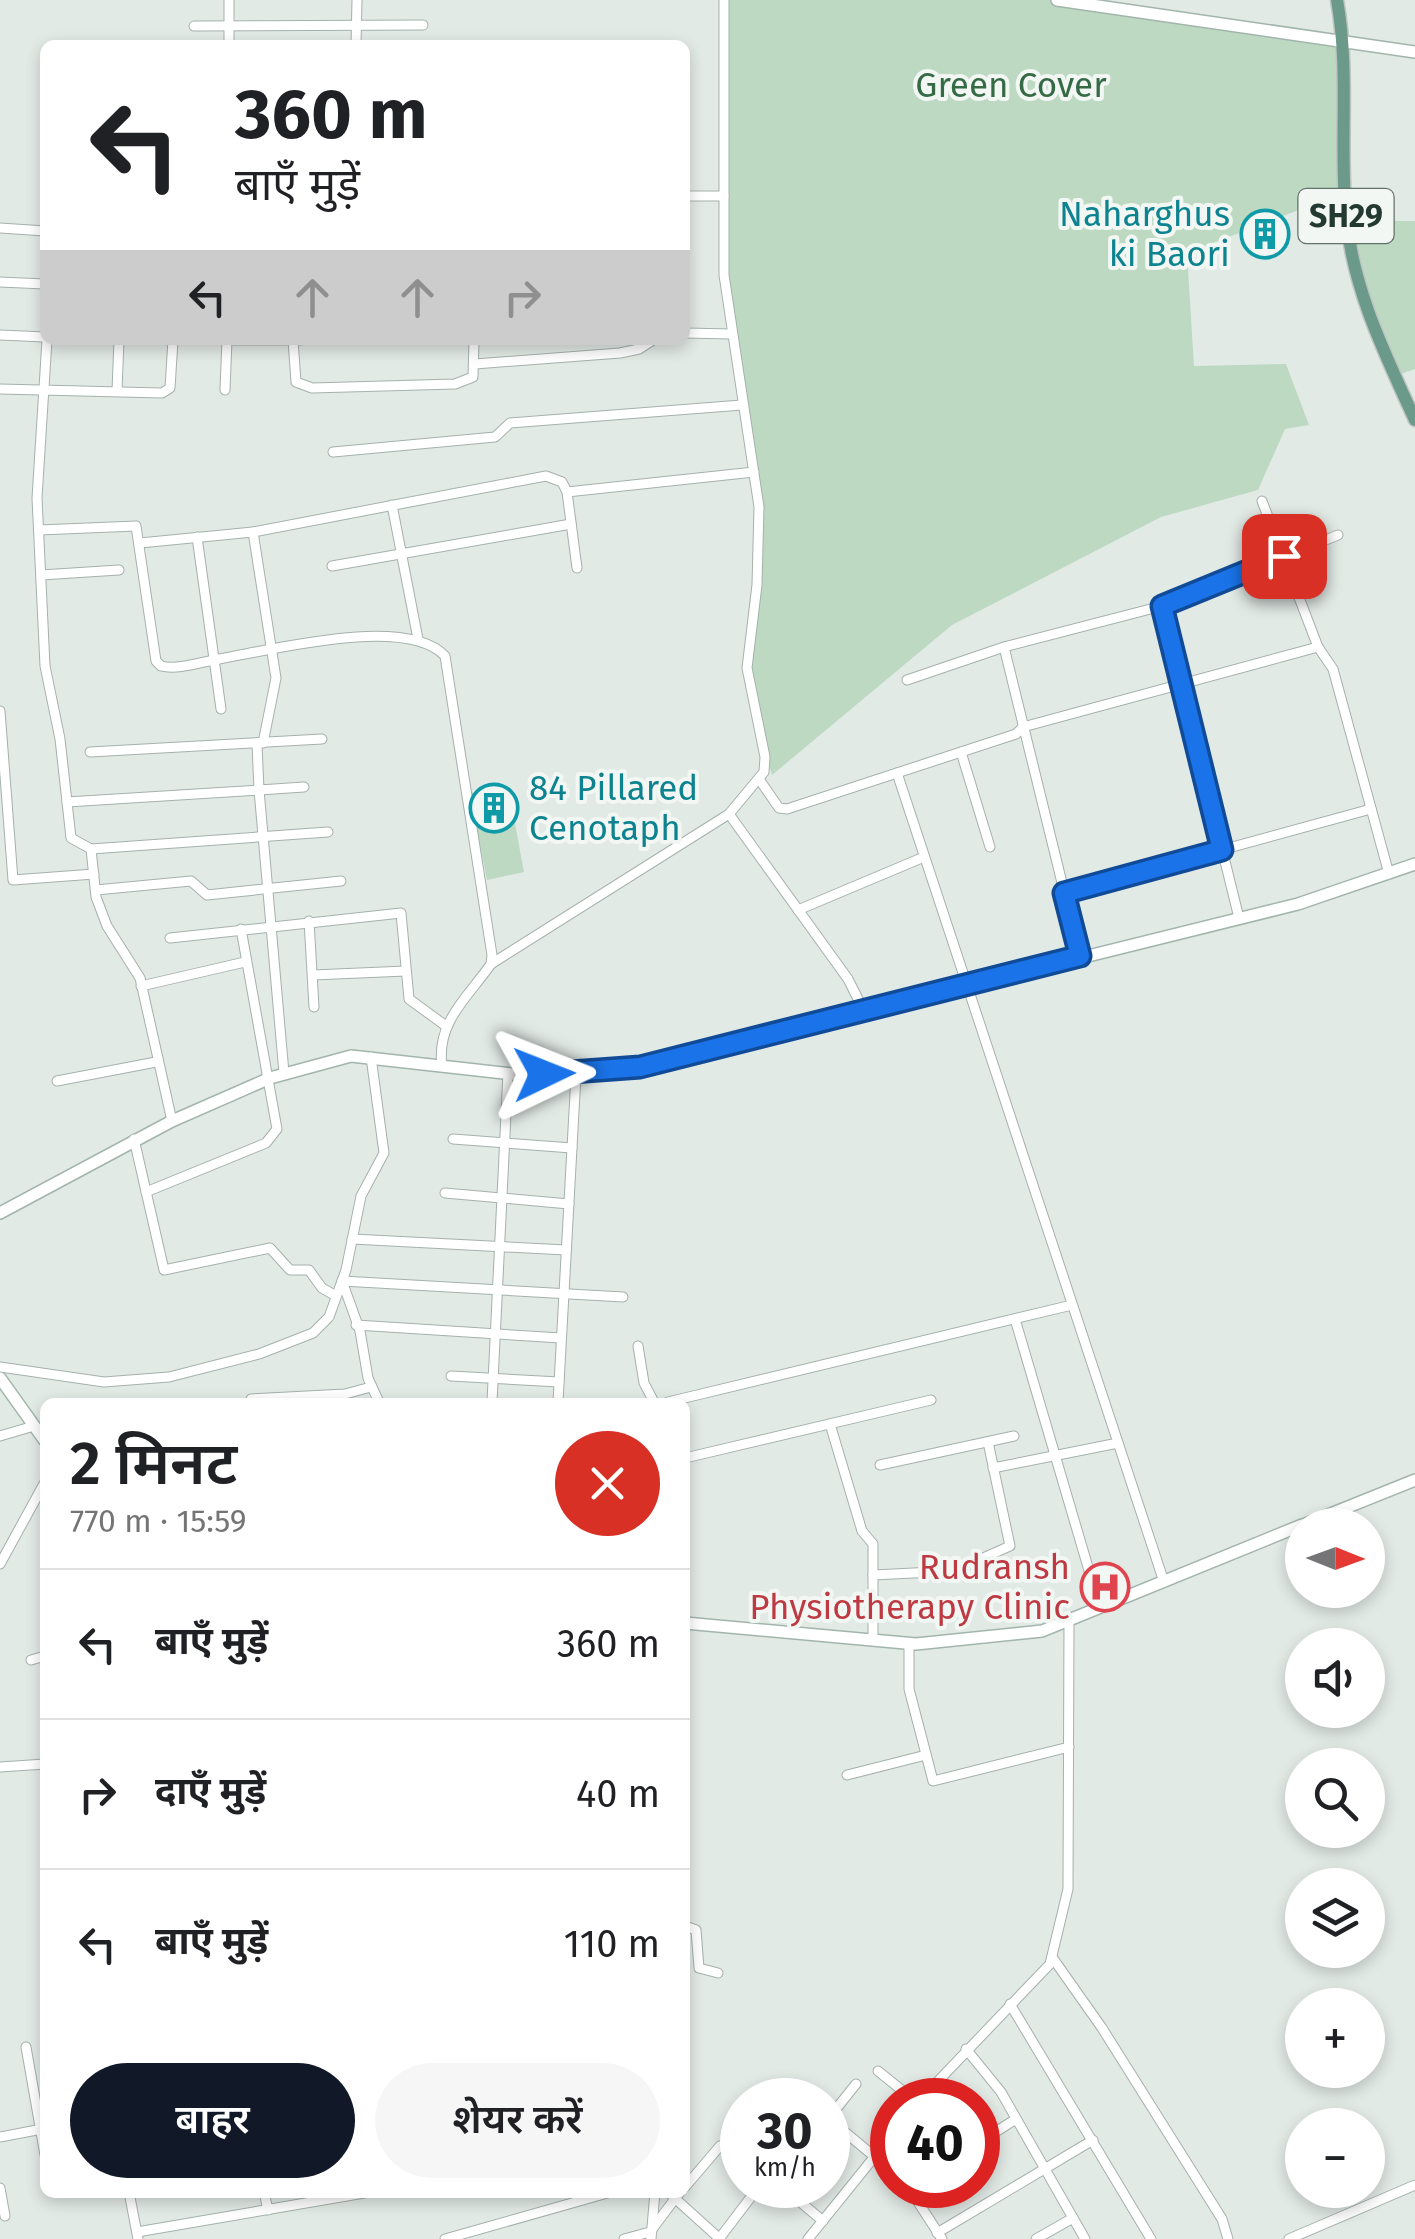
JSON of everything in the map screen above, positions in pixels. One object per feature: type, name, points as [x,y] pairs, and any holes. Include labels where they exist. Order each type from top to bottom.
[{"type":"main road","name":"SH29","points":[[1338,0],[1344,43],[1346,215],[1354,270],[1375,332],[1415,420]]},
{"type":"street","points":[[229,0],[229,40]]},
{"type":"street","points":[[356,40],[357,0]]},
{"type":"street","points":[[442,1066],[439,1049],[446,1026],[491,964],[729,814],[758,779],[765,757],[748,668],[760,531],[724,275],[724,0]]},
{"type":"street","points":[[1057,0],[1415,52]]},
{"type":"street","points":[[194,26],[424,25]]},
{"type":"street","points":[[690,196],[724,196]]},
{"type":"street","points":[[0,228],[40,230]]},
{"type":"street","points":[[0,282],[40,284]]},
{"type":"street","points":[[690,334],[731,334]]},
{"type":"street","points":[[0,335],[40,338]]},
{"type":"street","points":[[46,345],[41,574],[46,666],[71,838],[92,849],[328,832]]},
{"type":"street","points":[[117,392],[119,345]]},
{"type":"street","points":[[0,389],[162,393],[170,388],[172,345]]},
{"type":"street","points":[[225,390],[230,345]]},
{"type":"street","points":[[296,345],[294,373],[300,387],[436,386],[473,377],[474,345]]},
{"type":"street","points":[[475,364],[620,353],[646,345]]},
{"type":"street","points":[[333,452],[495,437],[504,426],[518,422],[742,405]]},
{"type":"street","points":[[567,492],[754,472]]},
{"type":"street","points":[[140,543],[254,532],[546,476],[562,482],[567,492],[577,568]]},
{"type":"street","points":[[1262,501],[1318,647],[1333,669],[1389,874]]},
{"type":"street","points":[[392,505],[418,640]]},
{"type":"street","points":[[332,566],[571,524]]},
{"type":"street","points":[[39,530],[136,526],[156,661],[169,668],[353,637],[434,644],[445,656],[491,964]]},
{"type":"street","points":[[254,532],[275,693],[260,744],[259,790],[284,1073]]},
{"type":"street","points":[[907,680],[1004,647],[1162,606],[1338,535]]},
{"type":"street","points":[[197,537],[221,709]]},
{"type":"street","points":[[41,574],[119,570]]},
{"type":"street","points":[[1162,606],[1239,918]]},
{"type":"street","points":[[1004,647],[1080,956]]},
{"type":"street","points":[[758,779],[780,808],[788,810],[1023,727],[1318,647]]},
{"type":"street","points":[[0,711],[13,880],[94,874]]},
{"type":"street","points":[[90,752],[322,739]]},
{"type":"street","points":[[961,752],[990,848]]},
{"type":"street","points":[[897,773],[1164,1582]]},
{"type":"street","points":[[67,802],[304,787]]},
{"type":"street","points":[[1064,893],[1372,809]]},
{"type":"street","points":[[729,814],[848,979],[864,1011]]},
{"type":"street","points":[[92,849],[96,890],[107,926],[131,959],[141,986],[172,1121]]},
{"type":"street","points":[[798,910],[924,857]]},
{"type":"street","points":[[0,1213],[172,1121],[270,1078],[351,1056],[508,1074],[576,1075],[640,1067],[1298,904],[1415,864]]},
{"type":"street","points":[[96,890],[183,881],[196,884],[208,894],[341,880]]},
{"type":"street","points":[[170,938],[309,920],[401,914],[409,1000],[446,1026]]},
{"type":"street","points":[[309,920],[314,1007]]},
{"type":"street","points":[[146,1192],[273,1137],[279,1121],[240,928]]},
{"type":"street","points":[[141,986],[246,962]]},
{"type":"street","points":[[312,976],[406,971]]},
{"type":"street","points":[[0,1367],[104,1382],[170,1377],[258,1354],[313,1333],[329,1317],[342,1282],[361,1196],[384,1152],[370,1057]]},
{"type":"street","points":[[58,1081],[156,1062]]},
{"type":"street","points":[[492,1398],[508,1074]]},
{"type":"street","points":[[451,1376],[493,1378],[558,1393],[576,1075]]},
{"type":"street","points":[[134,1139],[166,1272],[270,1248],[290,1270],[309,1270],[322,1288],[336,1296]]},
{"type":"street","points":[[453,1139],[572,1148]]},
{"type":"street","points":[[445,1193],[569,1204]]},
{"type":"street","points":[[352,1239],[566,1250]]},
{"type":"street","points":[[342,1282],[622,1297]]},
{"type":"street","points":[[342,1282],[377,1398]]},
{"type":"street","points":[[685,1398],[1072,1305]]},
{"type":"street","points":[[1015,1319],[1100,1608]]},
{"type":"street","points":[[356,1325],[561,1338]]},
{"type":"street","points":[[638,1346],[644,1383],[652,1398]]},
{"type":"street","points":[[0,1378],[5,1394],[40,1434]]},
{"type":"street","points":[[330,1398],[372,1386]]},
{"type":"street","points":[[690,1457],[930,1400]]},
{"type":"street","points":[[830,1424],[862,1531],[873,1544],[873,1640]]},
{"type":"street","points":[[0,1436],[34,1426]]},
{"type":"street","points":[[880,1465],[1014,1436]]},
{"type":"street","points":[[873,1575],[954,1571],[1010,1546],[988,1442]]},
{"type":"street","points":[[993,1468],[1118,1444]]},
{"type":"street","points":[[1345,1508],[1415,1480]]},
{"type":"street","points":[[0,1564],[40,1491]]},
{"type":"street","points":[[690,1624],[909,1644],[1042,1631],[1285,1532]]},
{"type":"street","points":[[938,2078],[1052,1957],[1068,1889],[1069,1620]]},
{"type":"street","points":[[909,1644],[909,1689],[933,1782],[1069,1747]]},
{"type":"street","points":[[31,1660],[40,1657]]},
{"type":"street","points":[[847,1775],[926,1755]]},
{"type":"street","points":[[0,1767],[40,1764]]},
{"type":"street","points":[[690,1928],[696,1930],[698,1968],[718,1973]]},
{"type":"street","points":[[1052,1957],[1154,2108],[1222,2219],[1228,2239]]},
{"type":"street","points":[[1010,2004],[1151,2239]]},
{"type":"street","points":[[26,2047],[40,2115]]},
{"type":"street","points":[[966,2049],[1016,2119],[1085,2239]]},
{"type":"street","points":[[878,2071],[887,2078]]},
{"type":"street","points":[[850,2092],[856,2084]]},
{"type":"street","points":[[1000,2129],[1016,2119]]},
{"type":"street","points":[[0,2137],[40,2130]]},
{"type":"street","points":[[922,2208],[939,2236],[1093,2140]]},
{"type":"street","points":[[690,2181],[720,2146]]},
{"type":"street","points":[[808,2239],[820,2230],[870,2163]]},
{"type":"street","points":[[1288,2239],[1415,2185]]},
{"type":"street","points":[[0,2188],[5,2216]]},
{"type":"street","points":[[129,2198],[138,2236],[332,2198]]},
{"type":"street","points":[[265,2198],[268,2210]]},
{"type":"street","points":[[444,2239],[590,2198]]},
{"type":"street","points":[[651,2236],[654,2198]]},
{"type":"street","points":[[651,2236],[672,2198]]},
{"type":"street","points":[[677,2198],[719,2239],[743,2208]]},
{"type":"street","points":[[800,2208],[820,2230]]},
{"type":"street","points":[[1036,2239],[1073,2218]]},
{"type":"street","points":[[624,2239],[651,2236]]},
{"type":"green space","name":"Green Cover","points":[[726,0],[1056,0],[1344,43],[1345,192],[1187,253],[1194,366],[1286,364],[1309,425],[1285,429],[1258,490],[1161,517],[952,625],[772,775],[755,717],[747,655],[762,520],[724,246]]},
{"type":"green space","points":[[1386,192],[1395,221],[1415,221],[1415,369],[1395,376],[1375,332],[1346,203]]},
{"type":"green space","points":[[508,786],[524,872],[487,880],[470,793]]},
{"type":"place","name":"Naharghus ki Baori","points":[[1265,234]]},
{"type":"place","name":"84 Pillared Cenotaph","points":[[494,808]]},
{"type":"place","name":"Rudransh Physiotherapy Clinic","points":[[1105,1587]]},
{"type":"route","points":[[544,1074],[576,1075],[640,1067],[1080,956],[1064,893],[1222,850],[1162,606],[1284,556]]}]
